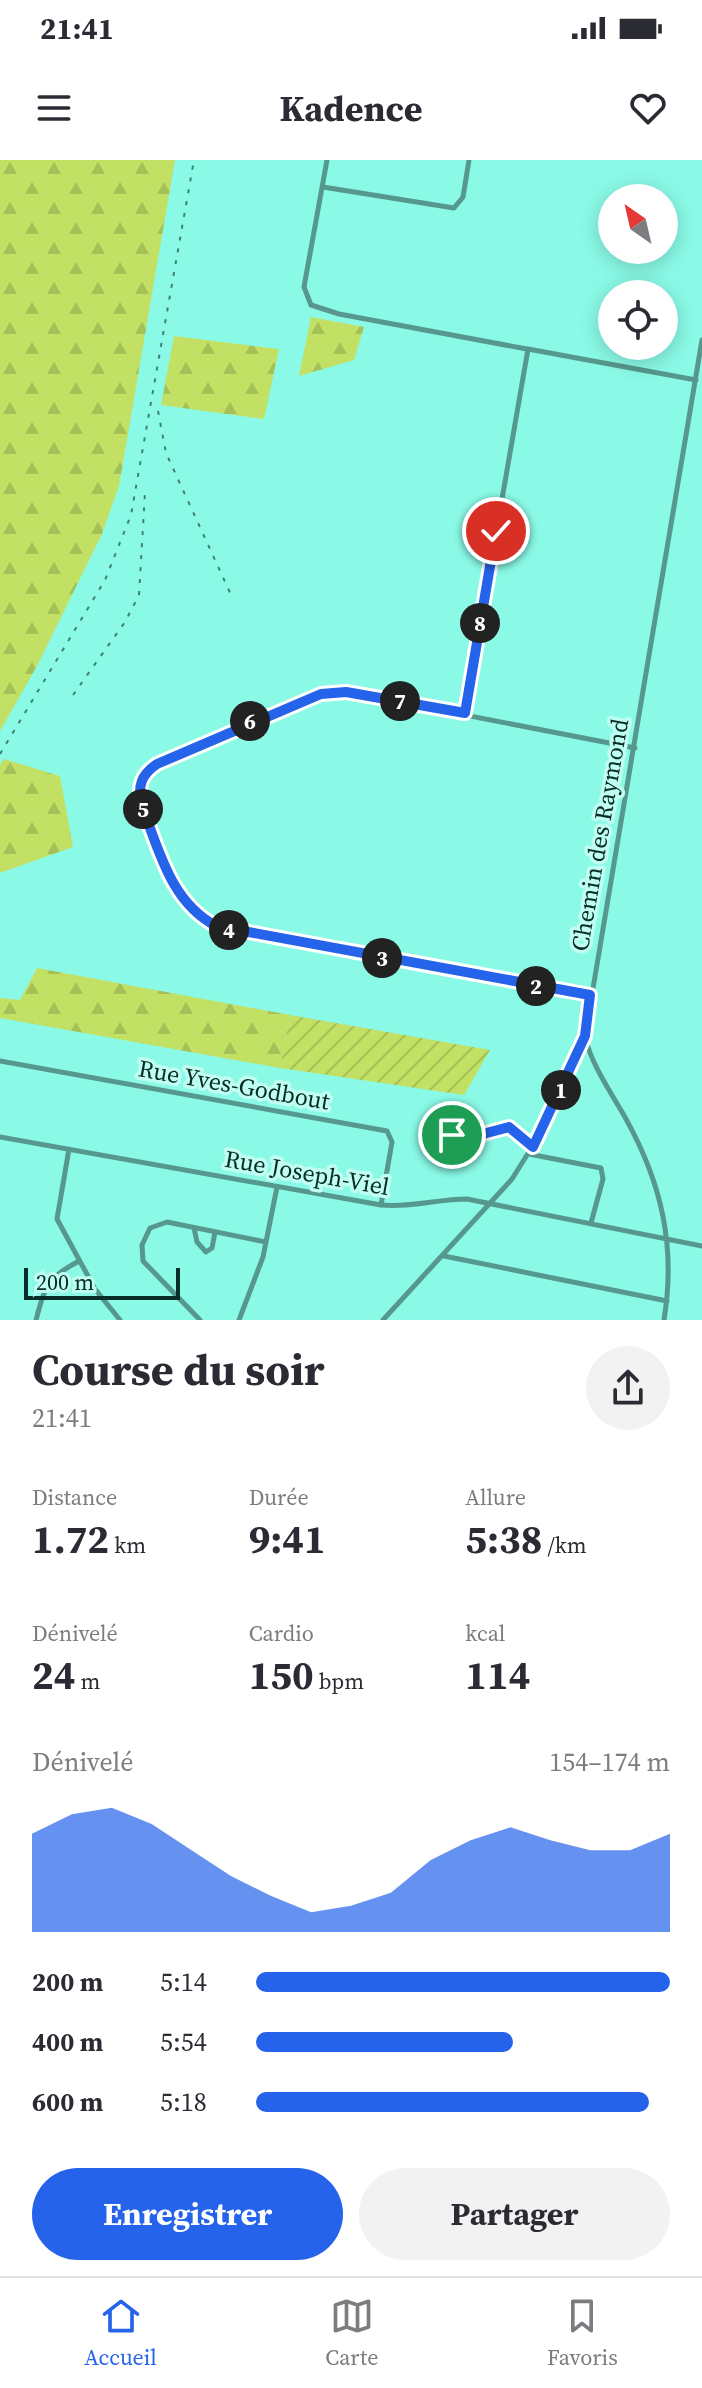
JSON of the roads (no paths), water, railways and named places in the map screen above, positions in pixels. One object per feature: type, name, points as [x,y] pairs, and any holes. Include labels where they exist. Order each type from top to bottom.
[{"type":"street","points":[[327,160],[304,287],[311,305],[339,314],[696,380]]},
{"type":"street","points":[[323,187],[447,208],[461,203],[469,160]]},
{"type":"street","name":"Chemin des Raymond","points":[[383,1320],[490,1204],[529,1154],[585,1036],[702,340]]},
{"type":"street","points":[[465,713],[528,349]]},
{"type":"street","points":[[590,995],[320,948],[216,926],[188,906],[170,878],[141,804],[142,778],[157,764],[202,742],[321,694],[346,692],[635,748]]},
{"type":"street","points":[[585,1036],[593,1060],[646,1158],[663,1205],[669,1239],[664,1320]]},
{"type":"street","name":"Rue Yves-Godbout","points":[[0,1061],[387,1131],[392,1142],[381,1205]]},
{"type":"street","points":[[477,1134],[458,1125],[451,1132],[460,1140],[509,1127],[533,1147]]},
{"type":"street","name":"Rue Joseph-Viel","points":[[0,1137],[381,1205],[414,1207],[445,1199],[490,1204],[702,1246]]},
{"type":"street","points":[[69,1149],[57,1219],[79,1261],[120,1320]]},
{"type":"street","points":[[529,1154],[601,1168],[603,1179],[591,1223]]},
{"type":"street","points":[[239,1320],[266,1242],[277,1187]]},
{"type":"street","points":[[200,1320],[149,1270],[141,1254],[146,1234],[155,1224],[266,1242]]},
{"type":"street","points":[[194,1228],[197,1242],[206,1252],[212,1248],[215,1232]]},
{"type":"street","points":[[443,1256],[667,1301]]},
{"type":"street","points":[[36,1320],[45,1286],[54,1276],[79,1261]]},
{"type":"railway","points":[[0,754],[105,580],[131,515],[194,160]]},
{"type":"railway","points":[[158,411],[166,453],[232,597]]},
{"type":"railway","points":[[73,695],[125,622],[139,595],[145,492]]}]
